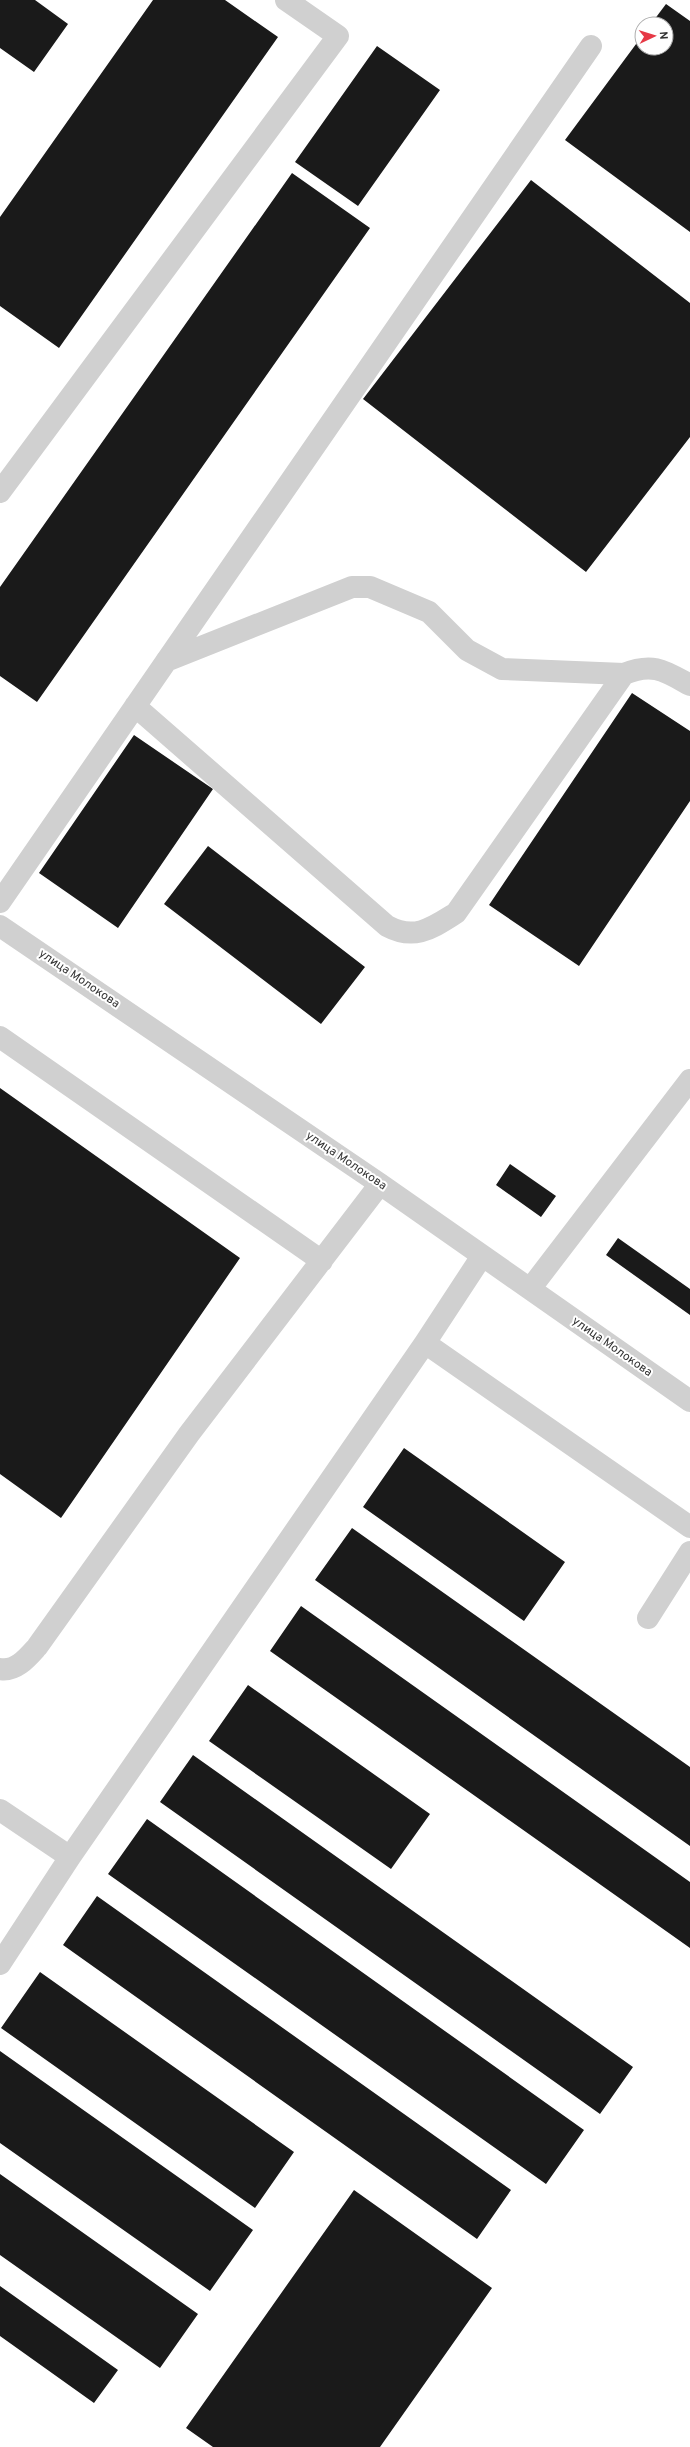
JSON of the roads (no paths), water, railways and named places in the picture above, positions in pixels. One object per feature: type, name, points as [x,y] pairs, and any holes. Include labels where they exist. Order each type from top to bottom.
[{"type":"street","points":[[0,492],[338,36],[286,0]]},
{"type":"street","points":[[0,902],[591,46]]},
{"type":"street","points":[[166,661],[352,587],[370,586],[429,612],[467,650],[502,669],[624,674],[638,669],[654,667],[690,685]]},
{"type":"street","points":[[135,706],[387,926],[400,933],[416,933],[432,928],[456,913],[624,674]]},
{"type":"street","name":"улица Молокова","points":[[0,926],[380,1184],[690,1402]]},
{"type":"street","points":[[0,1037],[322,1261]]},
{"type":"street","points":[[530,1289],[690,1080]]},
{"type":"street","points":[[0,1669],[4,1670],[22,1663],[37,1647],[189,1434],[380,1184]]},
{"type":"street","points":[[0,1964],[70,1857],[425,1343],[482,1256]]},
{"type":"street","points":[[425,1343],[690,1526]]},
{"type":"street","points":[[648,1618],[690,1552]]},
{"type":"street","points":[[0,1810],[70,1857]]}]
